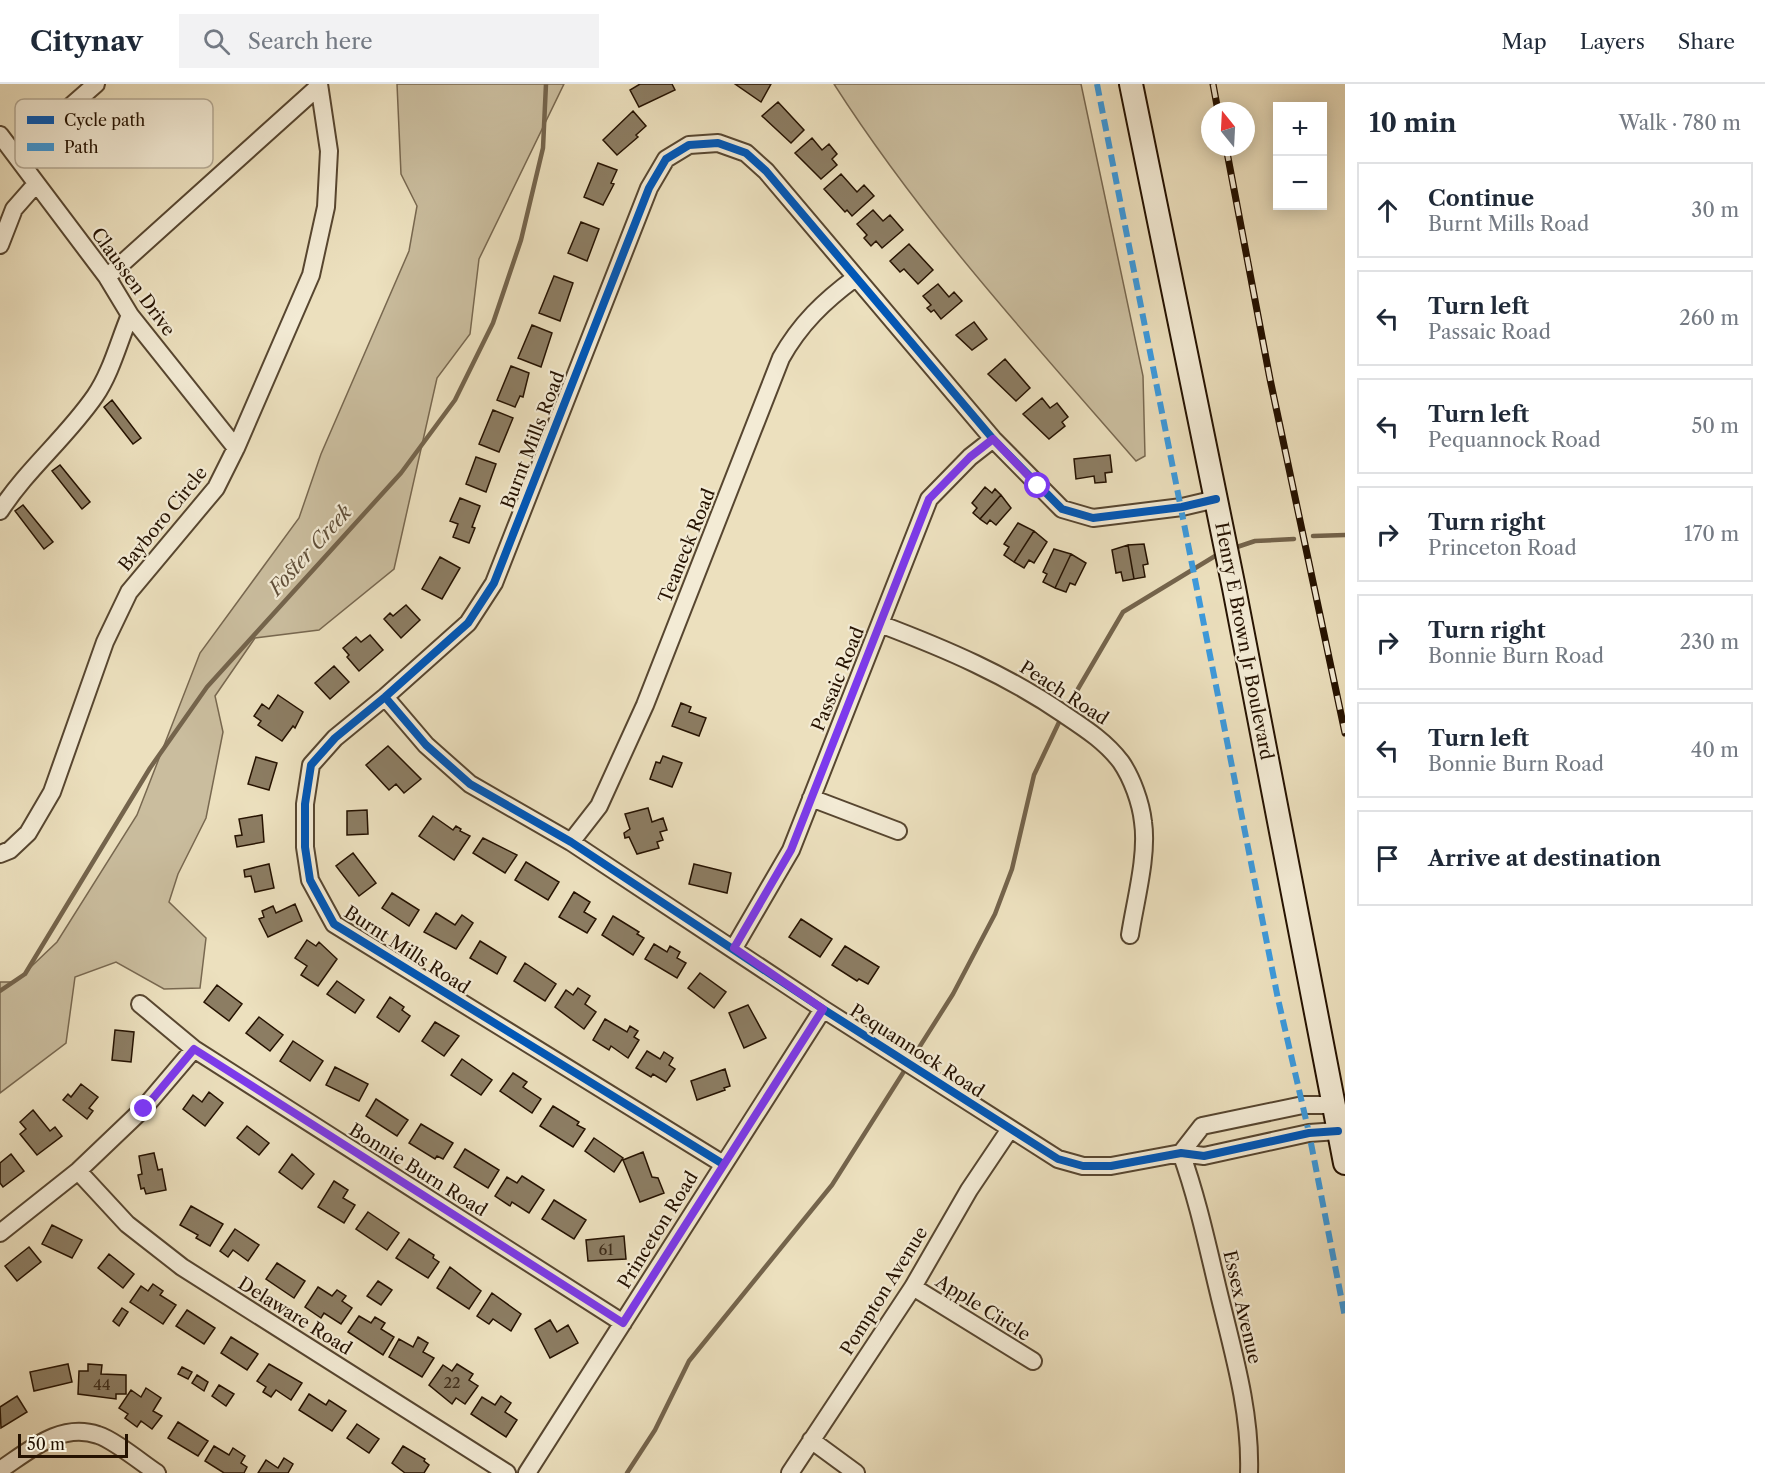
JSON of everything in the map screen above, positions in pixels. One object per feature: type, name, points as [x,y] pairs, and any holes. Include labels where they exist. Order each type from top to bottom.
[{"type":"main road","name":"Henry E Brown Jr Boulevard","points":[[1131,84],[1216,499],[1345,1163]]},
{"type":"street","points":[[79,99],[96,84]]},
{"type":"street","points":[[106,277],[319,85]]},
{"type":"street","name":"Bayboro Circle","points":[[0,854],[9,850],[28,834],[52,792],[105,642],[129,592],[216,488],[236,448],[311,275],[326,207],[329,151],[319,85]]},
{"type":"street","name":"Claussen Drive","points":[[0,135],[15,155]]},
{"type":"street","name":"Burnt Mills Road","points":[[723,1164],[334,924],[310,880],[305,848],[305,804],[311,765],[335,738],[468,623],[494,583],[649,188],[666,159],[689,145],[718,143],[746,153],[766,171],[993,439],[1062,509],[1093,518],[1182,507],[1216,499]]},
{"type":"street","name":"Claussen Drive","points":[[24,168],[106,277],[130,315],[236,448]]},
{"type":"street","points":[[0,245],[14,209],[36,184]]},
{"type":"street","name":"Teaneck Road","points":[[571,842],[599,806],[645,705],[781,358],[796,331],[828,298],[855,278]]},
{"type":"street","points":[[0,511],[20,482],[72,426],[97,394],[130,315]]},
{"type":"street","name":"Passaic Road","points":[[734,948],[791,850],[929,499],[970,457],[993,439]]},
{"type":"street","name":"Peach Road","points":[[880,624],[956,653],[1036,695],[1104,743],[1122,764],[1137,798],[1144,823],[1142,854],[1130,935]]},
{"type":"street","name":"Pequannock Road","points":[[385,697],[426,745],[470,784],[571,842],[823,1009],[1058,1159],[1083,1166],[1111,1166],[1180,1153],[1204,1156],[1309,1133],[1338,1131]]},
{"type":"street","points":[[811,798],[898,831]]},
{"type":"street","name":"Bonnie Burn Road","points":[[140,1004],[194,1049],[623,1323]]},
{"type":"street","name":"Princeton Road","points":[[526,1473],[823,1009]]},
{"type":"street","points":[[0,1233],[78,1171],[144,1109],[194,1049]]},
{"type":"street","points":[[1180,1153],[1202,1126],[1303,1105],[1334,1105]]},
{"type":"street","name":"Pompton Avenue","points":[[790,1473],[913,1287],[969,1190],[1010,1129]]},
{"type":"street","name":"Essex Avenue","points":[[1180,1153],[1194,1187],[1235,1360],[1250,1445],[1249,1473]]},
{"type":"street","name":"Delaware Road","points":[[78,1171],[127,1224],[182,1267],[507,1473]]},
{"type":"street","name":"Apple Circle","points":[[913,1287],[1033,1361]]},
{"type":"street","points":[[0,1470],[40,1442],[68,1431],[98,1435],[157,1473]]},
{"type":"street","points":[[811,1440],[856,1473]]},
{"type":"shaded area","points":[[397,84],[564,84],[479,259],[470,334],[437,378],[394,569],[319,630],[255,638],[215,696],[223,732],[206,818],[178,874],[169,902],[206,938],[200,988],[164,989],[116,962],[75,977],[66,1043],[0,1093],[0,982],[15,982],[57,942],[137,815],[200,653],[299,518],[321,454],[409,251],[417,206],[401,174]]},
{"type":"shaded area","points":[[834,84],[1081,84],[1143,376],[1145,456],[1136,461],[978,278],[903,183]]},
{"type":"building","points":[[640,84],[672,84],[675,90],[639,107],[630,90]]},
{"type":"building","points":[[735,84],[771,84],[761,102]]},
{"type":"building","points":[[778,102],[804,130],[791,143],[762,116]]},
{"type":"building","points":[[633,111],[646,126],[636,135],[638,137],[617,155],[603,140]]},
{"type":"building","points":[[812,138],[822,150],[829,144],[837,154],[832,159],[837,165],[821,179],[795,153]]},
{"type":"building","points":[[598,163],[617,170],[611,183],[614,184],[603,205],[584,197]]},
{"type":"building","points":[[841,174],[857,192],[864,185],[874,196],[852,216],[847,210],[845,212],[824,189]]},
{"type":"building","points":[[873,210],[883,221],[890,215],[903,230],[882,248],[876,241],[871,246],[864,238],[867,235],[857,224]]},
{"type":"building","points":[[581,222],[599,229],[587,261],[568,253]]},
{"type":"building","points":[[909,244],[933,270],[918,284],[904,269],[900,272],[890,261]]},
{"type":"building","points":[[554,276],[573,283],[560,321],[539,313]]},
{"type":"building","points":[[938,284],[949,297],[954,292],[962,301],[941,319],[934,310],[931,312],[927,308],[931,305],[923,296]]},
{"type":"building","points":[[974,322],[987,339],[972,350],[956,335]]},
{"type":"building","points":[[532,325],[552,333],[541,367],[518,358]]},
{"type":"building","points":[[1005,359],[1030,388],[1016,401],[988,374]]},
{"type":"building","points":[[511,366],[529,373],[523,397],[520,396],[515,407],[497,400]]},
{"type":"building","points":[[1042,398],[1050,408],[1057,403],[1068,417],[1062,422],[1065,426],[1049,439],[1023,414]]},
{"type":"building","points":[[112,400],[141,438],[133,444],[104,407]]},
{"type":"building","points":[[493,410],[513,418],[499,452],[479,444]]},
{"type":"building","points":[[1110,455],[1112,472],[1105,473],[1106,482],[1095,483],[1094,476],[1076,479],[1074,459]]},
{"type":"building","points":[[476,457],[496,464],[486,492],[466,484]]},
{"type":"building","points":[[60,465],[90,502],[82,509],[52,471]]},
{"type":"building","points":[[985,487],[992,493],[995,489],[1001,495],[980,519],[973,513],[977,508],[972,503]]},
{"type":"building","points":[[1001,495],[1011,508],[996,525],[990,520],[987,524],[980,519]]},
{"type":"building","points":[[460,498],[480,506],[469,543],[453,537],[458,524],[450,521]]},
{"type":"building","points":[[23,505],[53,542],[44,549],[15,511]]},
{"type":"building","points":[[1018,523],[1034,531],[1014,562],[1004,555],[1009,547],[1004,544]]},
{"type":"building","points":[[1034,531],[1047,542],[1034,563],[1029,560],[1024,568],[1014,562]]},
{"type":"building","points":[[1144,544],[1148,564],[1143,565],[1145,577],[1134,579],[1128,545]]},
{"type":"building","points":[[1128,545],[1134,579],[1123,581],[1121,572],[1116,573],[1112,550]]},
{"type":"building","points":[[1054,549],[1071,554],[1055,588],[1043,582],[1047,574],[1043,572]]},
{"type":"building","points":[[1071,554],[1086,563],[1075,585],[1070,583],[1066,592],[1055,588]]},
{"type":"building","points":[[440,557],[460,568],[442,599],[422,589]]},
{"type":"building","points":[[406,605],[420,620],[401,638],[384,619],[390,613],[393,616]]},
{"type":"building","points":[[370,635],[383,650],[359,671],[347,657],[349,655],[343,648],[356,637],[361,642]]},
{"type":"building","points":[[334,666],[349,682],[330,699],[315,683]]},
{"type":"building","points":[[278,695],[303,712],[295,728],[293,726],[282,741],[258,725],[261,721],[254,716],[262,704],[269,709]]},
{"type":"building","points":[[681,703],[691,707],[689,712],[706,718],[699,736],[672,726]]},
{"type":"building","points":[[388,746],[421,779],[404,793],[396,784],[389,790],[366,765]]},
{"type":"building","points":[[663,756],[682,763],[672,787],[650,779],[656,762],[660,763]]},
{"type":"building","points":[[256,757],[277,763],[269,790],[248,784]]},
{"type":"building","points":[[648,808],[652,822],[663,818],[667,830],[660,832],[663,840],[657,842],[659,848],[637,854],[629,837],[625,838],[624,833],[630,829],[625,814]]},
{"type":"building","points":[[367,810],[368,834],[347,835],[347,811]]},
{"type":"building","points":[[262,815],[264,842],[237,847],[235,836],[242,835],[239,819]]},
{"type":"building","points":[[433,816],[453,830],[456,826],[470,836],[454,860],[419,836]]},
{"type":"building","points":[[483,838],[517,855],[505,873],[473,853]]},
{"type":"building","points":[[353,853],[376,883],[359,896],[336,866]]},
{"type":"building","points":[[526,862],[559,882],[548,900],[515,880]]},
{"type":"building","points":[[269,864],[274,888],[255,892],[251,876],[245,877],[244,870]]},
{"type":"building","points":[[694,864],[731,873],[727,893],[689,884]]},
{"type":"building","points":[[574,892],[590,902],[584,912],[596,919],[587,933],[559,917]]},
{"type":"building","points":[[392,893],[419,910],[409,926],[382,908]]},
{"type":"building","points":[[295,904],[302,921],[268,937],[259,919],[264,917],[262,911],[273,906],[276,913]]},
{"type":"building","points":[[436,913],[455,925],[462,915],[473,923],[456,949],[424,932]]},
{"type":"building","points":[[613,916],[639,932],[637,934],[644,938],[633,955],[602,935]]},
{"type":"building","points":[[801,919],[832,939],[820,957],[789,937]]},
{"type":"building","points":[[307,940],[316,946],[319,942],[337,959],[318,986],[301,975],[307,966],[295,958]]},
{"type":"building","points":[[480,941],[506,957],[497,974],[470,958]]},
{"type":"building","points":[[654,944],[667,952],[670,946],[680,952],[677,958],[686,963],[677,978],[645,959]]},
{"type":"building","points":[[845,946],[879,967],[868,984],[859,979],[857,981],[832,965]]},
{"type":"building","points":[[525,963],[556,984],[545,1001],[514,981]]},
{"type":"building","points":[[700,973],[726,992],[714,1008],[688,988]]},
{"type":"building","points":[[337,981],[364,1000],[355,1013],[327,994]]},
{"type":"building","points":[[217,985],[242,1004],[229,1021],[204,1002]]},
{"type":"building","points":[[578,988],[590,996],[585,1004],[596,1012],[584,1029],[555,1007],[566,990],[573,995]]},
{"type":"building","points":[[390,997],[404,1007],[402,1010],[410,1016],[399,1032],[377,1017]]},
{"type":"building","points":[[748,1005],[766,1038],[744,1048],[729,1013]]},
{"type":"building","points":[[259,1017],[283,1035],[270,1051],[246,1033]]},
{"type":"building","points":[[605,1019],[627,1032],[630,1026],[638,1031],[634,1037],[639,1040],[628,1058],[611,1046],[609,1050],[593,1040]]},
{"type":"building","points":[[435,1022],[459,1036],[444,1056],[422,1041]]},
{"type":"building","points":[[115,1030],[134,1032],[131,1062],[112,1060]]},
{"type":"building","points":[[293,1041],[323,1061],[310,1081],[280,1061]]},
{"type":"building","points":[[647,1051],[660,1059],[664,1052],[673,1058],[669,1065],[675,1069],[666,1082],[653,1074],[651,1077],[636,1068]]},
{"type":"building","points":[[462,1059],[492,1080],[481,1095],[451,1075]]},
{"type":"building","points":[[335,1067],[368,1084],[359,1101],[326,1085]]},
{"type":"building","points":[[725,1069],[730,1086],[697,1100],[691,1081]]},
{"type":"building","points":[[513,1073],[527,1082],[523,1087],[541,1099],[532,1113],[500,1091]]},
{"type":"building","points":[[81,1084],[98,1097],[89,1108],[93,1111],[87,1119],[63,1100],[68,1094],[71,1097]]},
{"type":"building","points":[[209,1092],[223,1103],[205,1126],[183,1109],[193,1095],[202,1102]]},
{"type":"building","points":[[376,1099],[408,1120],[397,1136],[366,1116]]},
{"type":"building","points":[[553,1106],[579,1122],[577,1125],[585,1129],[573,1147],[540,1126]]},
{"type":"building","points":[[33,1110],[50,1131],[55,1127],[62,1136],[37,1155],[20,1134],[26,1129],[20,1122]]},
{"type":"building","points":[[421,1124],[453,1143],[443,1159],[437,1156],[435,1159],[409,1143]]},
{"type":"building","points":[[247,1126],[269,1143],[259,1155],[237,1138]]},
{"type":"building","points":[[594,1138],[623,1158],[614,1172],[585,1151]]},
{"type":"building","points":[[465,1149],[499,1170],[488,1188],[454,1167]]},
{"type":"building","points":[[643,1152],[652,1177],[658,1178],[664,1193],[640,1202],[623,1160]]},
{"type":"building","points":[[154,1153],[158,1170],[162,1169],[166,1190],[146,1194],[144,1188],[141,1189],[138,1175],[142,1174],[139,1156]]},
{"type":"building","points":[[11,1154],[24,1171],[3,1187],[0,1183],[0,1163]]},
{"type":"building","points":[[292,1154],[314,1174],[302,1189],[279,1172]]},
{"type":"building","points":[[522,1176],[544,1190],[529,1213],[512,1202],[510,1206],[495,1196],[507,1177],[517,1183]]},
{"type":"building","points":[[334,1181],[348,1190],[343,1198],[355,1205],[344,1223],[318,1207]]},
{"type":"building","points":[[554,1200],[586,1220],[574,1239],[542,1219]]},
{"type":"building","points":[[191,1206],[223,1224],[210,1246],[196,1238],[198,1235],[180,1225]]},
{"type":"building","points":[[368,1212],[399,1233],[387,1250],[356,1229]]},
{"type":"building","points":[[52,1225],[82,1240],[72,1258],[42,1244]]},
{"type":"building","points":[[235,1229],[259,1245],[248,1261],[233,1250],[228,1257],[220,1251]]},
{"type":"building","points":[[624,1236],[626,1259],[588,1261],[586,1240]]},
{"type":"building","points":[[409,1239],[434,1255],[433,1258],[439,1262],[428,1278],[396,1258]]},
{"type":"building","points":[[29,1247],[41,1262],[17,1281],[5,1266]]},
{"type":"building","points":[[109,1254],[134,1274],[123,1288],[98,1268]]},
{"type":"building","points":[[277,1263],[305,1281],[294,1298],[266,1279]]},
{"type":"building","points":[[450,1267],[481,1291],[469,1309],[437,1288]]},
{"type":"building","points":[[378,1281],[392,1290],[381,1305],[367,1296]]},
{"type":"building","points":[[153,1284],[163,1291],[160,1295],[176,1305],[163,1324],[130,1302],[141,1286],[148,1291]]},
{"type":"building","points":[[318,1287],[332,1296],[337,1290],[346,1296],[342,1301],[352,1308],[341,1324],[324,1313],[321,1318],[305,1307]]},
{"type":"building","points":[[492,1293],[521,1314],[511,1331],[493,1319],[489,1324],[477,1316]]},
{"type":"building","points":[[122,1308],[128,1312],[119,1326],[113,1321]]},
{"type":"building","points":[[187,1310],[215,1328],[204,1344],[176,1326]]},
{"type":"building","points":[[359,1316],[371,1323],[375,1317],[385,1323],[381,1329],[394,1337],[383,1355],[348,1332]]},
{"type":"building","points":[[550,1320],[557,1332],[568,1325],[578,1343],[550,1358],[535,1329]]},
{"type":"building","points":[[231,1337],[258,1354],[247,1370],[221,1353]]},
{"type":"building","points":[[418,1337],[428,1343],[423,1352],[434,1358],[422,1377],[389,1357],[399,1339],[413,1347]]},
{"type":"building","points":[[68,1364],[72,1382],[34,1391],[30,1372]]},
{"type":"building","points":[[88,1364],[102,1365],[101,1374],[126,1375],[126,1394],[116,1394],[116,1399],[78,1394],[79,1371],[88,1371]]},
{"type":"building","points":[[269,1364],[302,1383],[291,1400],[276,1390],[271,1397],[263,1392],[266,1387],[257,1381]]},
{"type":"building","points":[[457,1364],[473,1374],[469,1380],[478,1386],[465,1404],[456,1398],[452,1404],[429,1385],[443,1365],[452,1371]]},
{"type":"building","points":[[182,1367],[192,1372],[188,1379],[178,1374]]},
{"type":"building","points":[[197,1375],[208,1382],[204,1391],[192,1383]]},
{"type":"building","points":[[219,1385],[234,1394],[226,1406],[212,1396]]},
{"type":"building","points":[[146,1388],[161,1398],[153,1411],[162,1416],[152,1429],[141,1421],[137,1427],[125,1418],[128,1414],[119,1408],[131,1390],[141,1397]]},
{"type":"building","points":[[309,1394],[326,1405],[329,1400],[346,1411],[332,1431],[299,1410]]},
{"type":"building","points":[[17,1396],[27,1412],[1,1428],[0,1407]]},
{"type":"building","points":[[501,1396],[511,1403],[505,1412],[517,1420],[506,1437],[471,1414],[482,1397],[495,1405]]},
{"type":"building","points":[[178,1422],[208,1441],[198,1456],[168,1438]]},
{"type":"building","points":[[357,1424],[379,1439],[369,1453],[347,1438]]},
{"type":"building","points":[[214,1446],[229,1455],[233,1448],[245,1456],[241,1463],[247,1467],[244,1473],[224,1473],[205,1461]]},
{"type":"building","points":[[403,1446],[425,1459],[424,1461],[429,1465],[424,1473],[405,1473],[392,1463]]},
{"type":"building","points":[[284,1458],[293,1464],[288,1473],[258,1473],[266,1460],[278,1468]]},
{"type":"waterway","name":"Foster Creek","points":[[0,991],[25,974],[150,768],[207,687],[401,473],[455,400],[493,323],[521,240],[543,148],[546,84]]},
{"type":"waterway","points":[[1313,536],[1345,535]]},
{"type":"waterway","points":[[1234,548],[1255,541],[1294,539]]},
{"type":"waterway","points":[[1065,711],[1123,612],[1220,553]]},
{"type":"waterway","points":[[627,1473],[655,1430],[689,1361],[832,1185],[953,994],[995,914],[1012,869],[1034,775],[1061,718]]},
{"type":"railway","points":[[1213,84],[1216,102]]},
{"type":"railway","points":[[1228,156],[1270,379],[1345,733]]},
{"type":"marked path","points":[[1097,84],[1278,999],[1309,1133],[1345,1317]]},
{"type":"cycle path","points":[[723,1164],[334,924],[310,880],[305,847],[305,804],[311,765],[335,738],[468,623],[494,583],[649,188],[666,159],[689,145],[718,143],[746,153],[766,171],[993,439],[1062,509],[1093,518],[1182,507],[1216,499]]},
{"type":"cycle path","points":[[385,697],[426,745],[470,784],[571,842],[823,1009],[1058,1159],[1083,1166],[1111,1166],[1181,1153],[1204,1156],[1309,1133],[1338,1131]]},
{"type":"route","points":[[144,1109],[194,1049],[623,1323],[823,1009],[734,948],[791,850],[929,499],[948,477],[993,439],[1038,486]]}]
